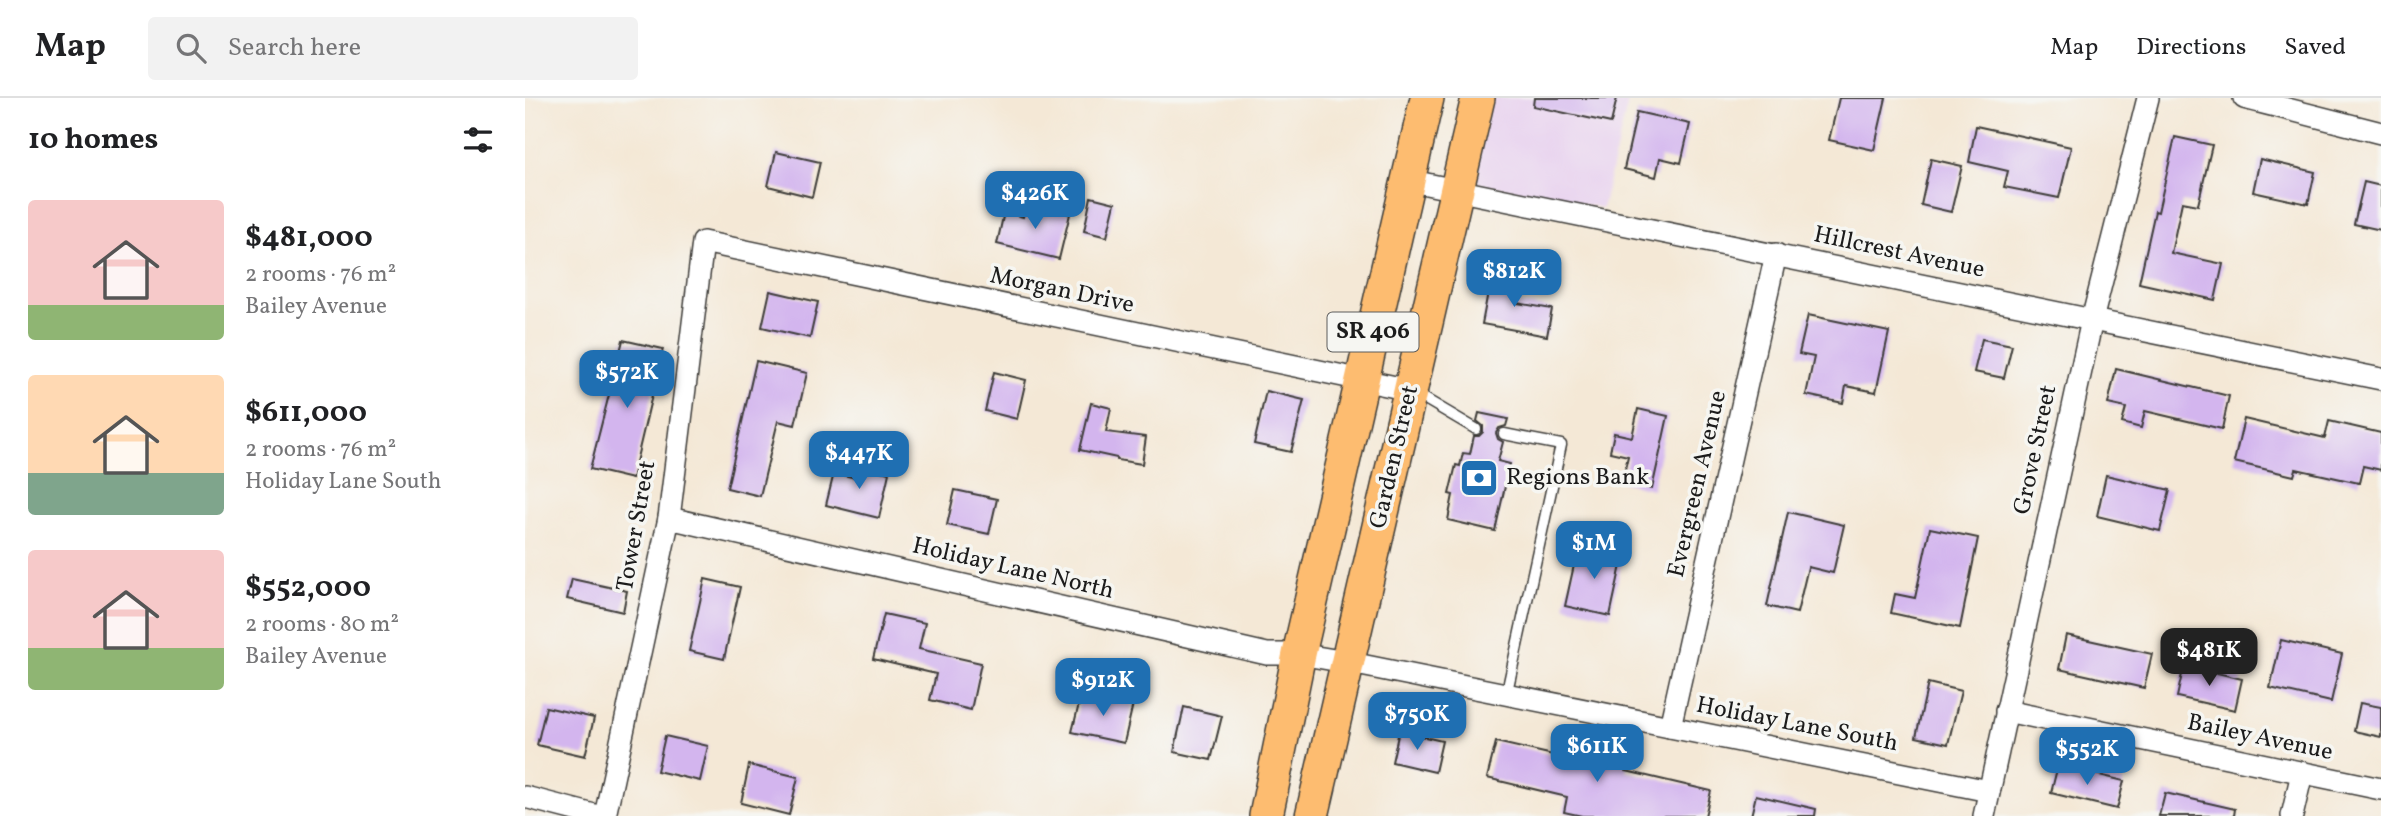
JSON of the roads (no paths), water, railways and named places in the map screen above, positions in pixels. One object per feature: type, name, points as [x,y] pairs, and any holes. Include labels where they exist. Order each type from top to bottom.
[{"type":"main road","name":"Garden Street","points":[[1266,816],[1299,654],[1427,98]]},
{"type":"main road","name":"Garden Street","points":[[1312,816],[1478,98]]},
{"type":"street","name":"Grove Street","points":[[1984,816],[2092,320],[2148,98]]},
{"type":"street","points":[[2244,98],[2381,133]]},
{"type":"street","name":"Hillcrest Avenue","points":[[1407,180],[2381,379]]},
{"type":"street","name":"Morgan Drive","points":[[703,243],[1411,390]]},
{"type":"street","name":"Tower Street","points":[[605,816],[669,518],[703,243]]},
{"type":"street","name":"Evergreen Avenue","points":[[1670,727],[1776,254]]},
{"type":"street","name":"Holiday Lane North","points":[[669,518],[1267,654],[1299,654],[1346,662]]},
{"type":"street","name":"Holiday Lane South","points":[[1346,662],[1989,791]]},
{"type":"street","name":"Bailey Avenue","points":[[2005,711],[2381,789]]},
{"type":"street","points":[[2292,816],[2302,773]]},
{"type":"street","points":[[525,797],[598,816]]},
{"type":"lane","points":[[1411,390],[1476,429]]},
{"type":"lane","points":[[1504,434],[1561,445],[1506,696]]},
{"type":"place","name":"Regions Bank","points":[[1479,478]]}]
